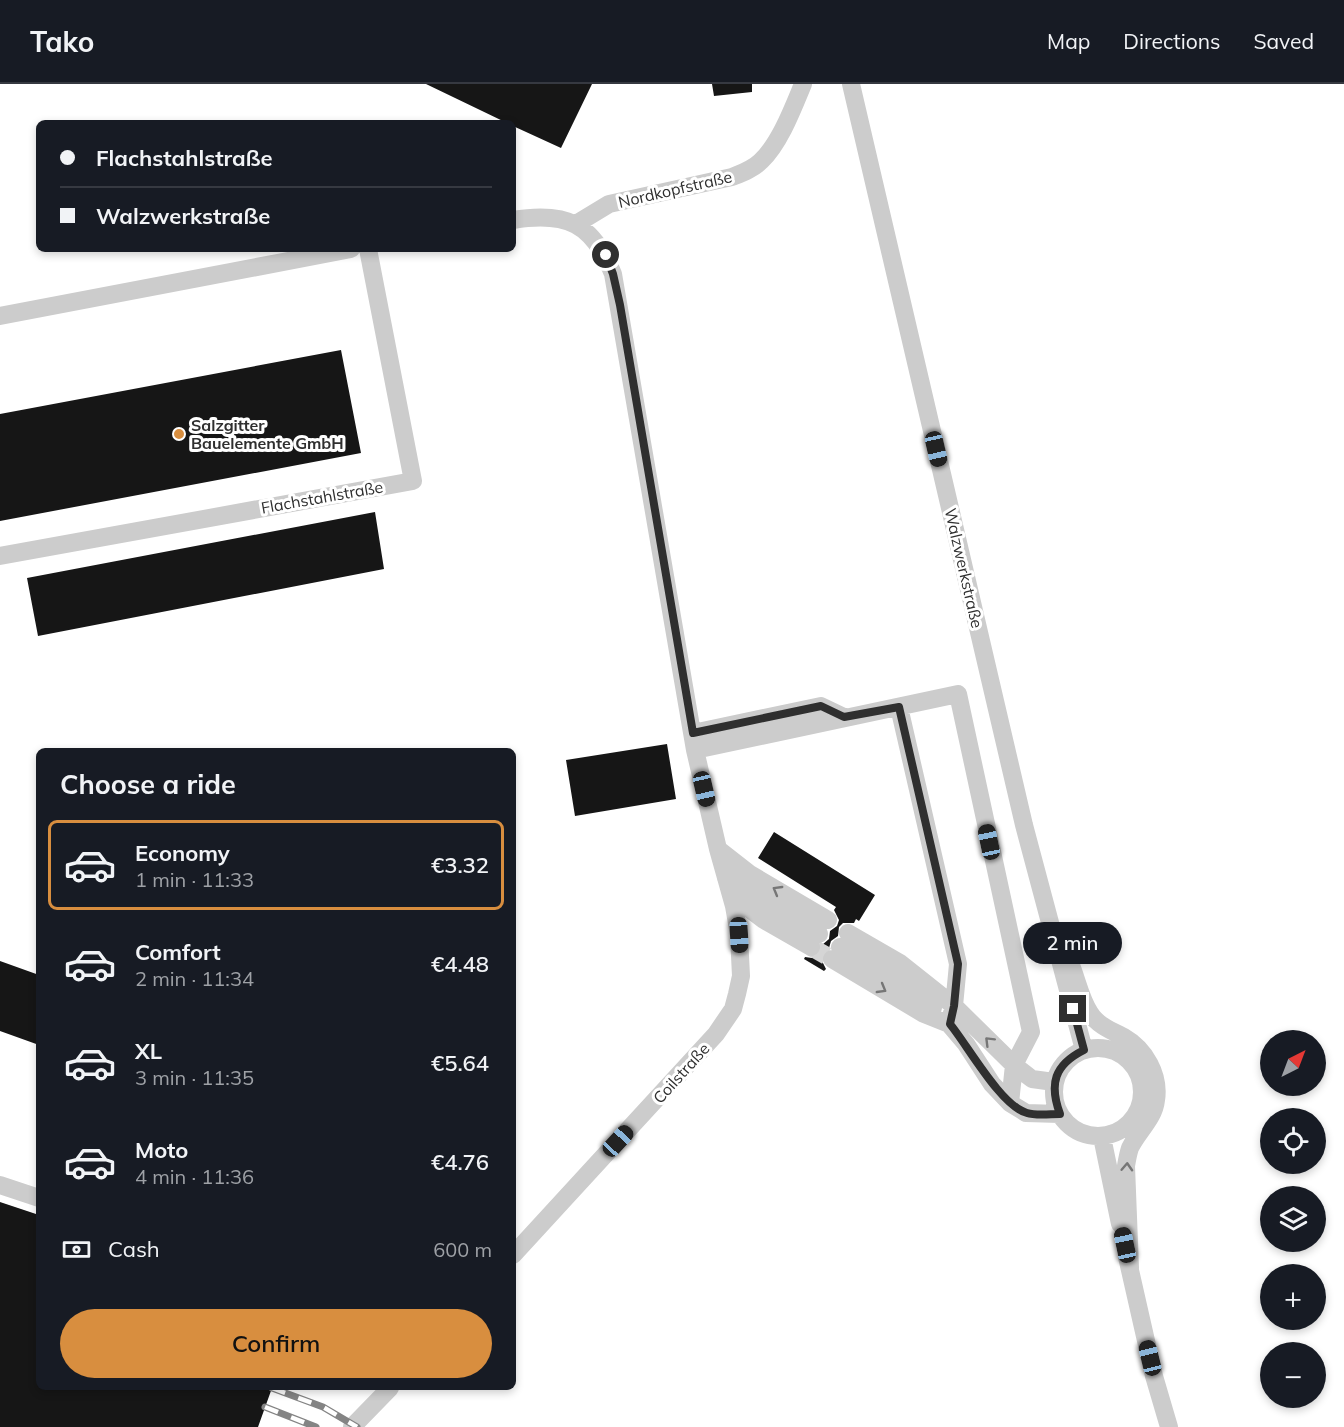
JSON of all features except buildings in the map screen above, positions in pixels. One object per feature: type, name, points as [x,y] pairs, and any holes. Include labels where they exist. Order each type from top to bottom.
[{"type":"street","name":"Nordkopfstraße","points":[[576,225],[609,204],[732,177],[748,170],[760,161],[773,146],[790,115],[803,84]]},
{"type":"street","name":"Walzwerkstraße","points":[[851,84],[1039,886],[1084,1050]]},
{"type":"street","points":[[516,219],[530,217],[547,218],[576,225],[587,231],[598,242],[613,274],[694,742],[718,849],[819,934],[728,887]]},
{"type":"street","points":[[0,316],[335,252]]},
{"type":"street","name":"Flachstahlstraße","points":[[0,556],[412,481],[369,252]]},
{"type":"street","points":[[694,742],[821,706],[844,717],[958,694],[1031,1032],[1014,1065],[1010,1103]]},
{"type":"street","points":[[899,707],[958,964],[952,1015],[966,1044],[992,1084],[1010,1103],[1026,1113],[1060,1114]]},
{"type":"street","name":"Coilstraße","points":[[516,1252],[691,1063],[716,1034],[732,1009],[741,976],[739,935],[718,849]]},
{"type":"street","points":[[1039,886],[1090,1014],[1107,1029],[1126,1038],[1144,1055],[1154,1076],[1157,1098],[1154,1112],[1129,1150],[1126,1167],[1130,1268]]},
{"type":"street","points":[[952,1015],[924,1014],[840,946],[900,963],[952,1015],[1032,1079],[1054,1082]]},
{"type":"street","points":[[1098,1048],[1113,1051],[1126,1058],[1136,1070],[1141,1083],[1142,1098],[1129,1124],[1116,1133],[1102,1137],[1087,1136],[1073,1130],[1060,1114],[1054,1099],[1054,1082],[1063,1065],[1072,1056],[1084,1050],[1098,1048]]},
{"type":"street","points":[[1102,1137],[1152,1366],[1169,1427]]},
{"type":"street","points":[[0,1185],[36,1197]]},
{"type":"street","points":[[352,1427],[388,1390]]},
{"type":"tunnel","points":[[811,947],[832,959]]},
{"type":"railway","points":[[277,1390],[323,1407],[357,1427]]},
{"type":"railway","points":[[265,1407],[316,1427]]},
{"type":"place","name":"Salzgitter Bauelemente GmbH","points":[[179,434]]},
{"type":"route","points":[[606,255],[620,305],[693,733],[821,706],[844,717],[899,707],[958,964],[950,1024],[992,1084],[1010,1103],[1026,1113],[1060,1114],[1054,1099],[1056,1076],[1072,1056],[1084,1050],[1073,1009]]}]
